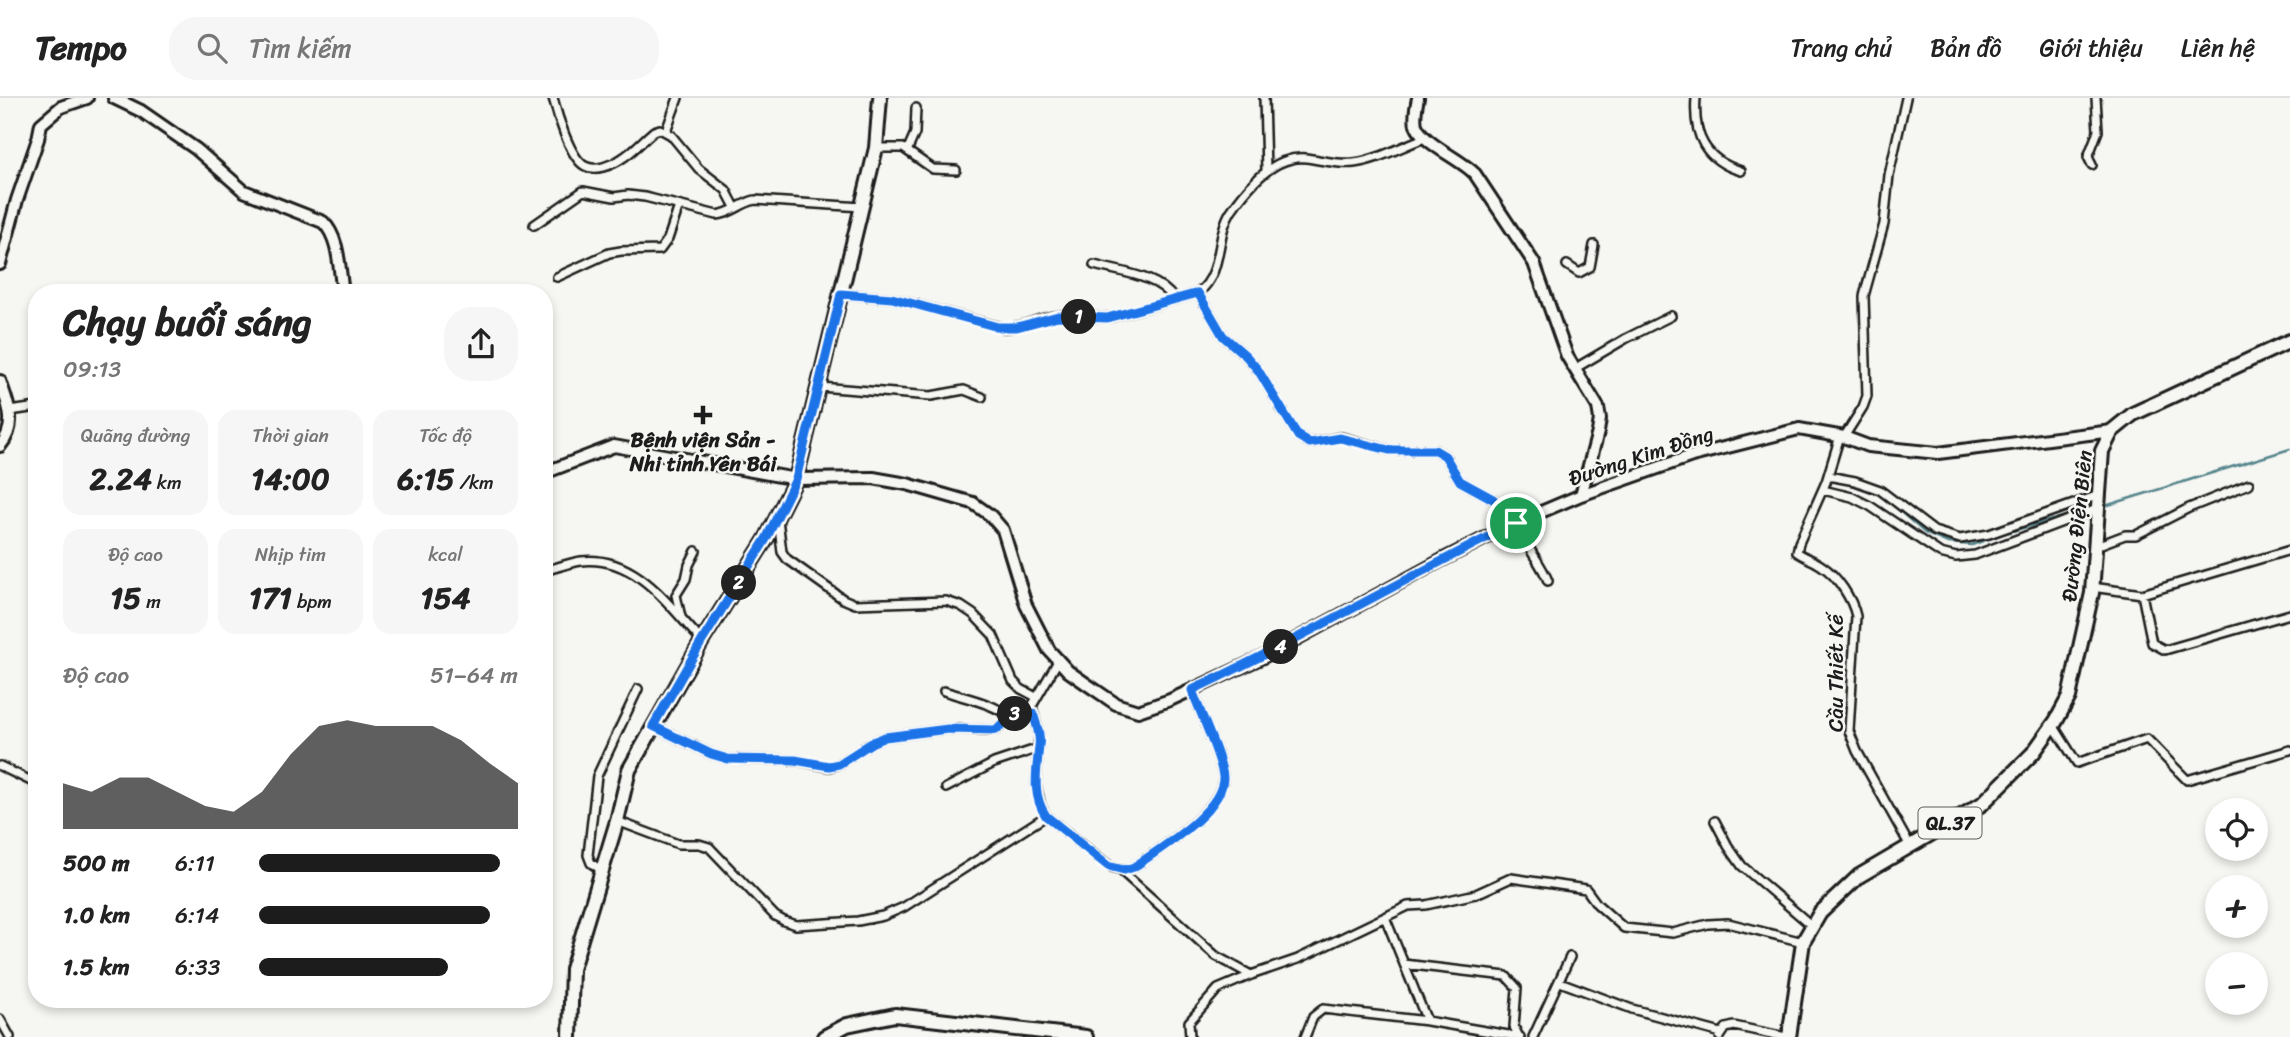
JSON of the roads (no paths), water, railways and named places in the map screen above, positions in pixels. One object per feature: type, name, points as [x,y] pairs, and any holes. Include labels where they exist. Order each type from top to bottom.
[{"type":"main road","points":[[570,1037],[572,969],[617,821],[629,770],[702,641],[766,539],[796,479],[876,148],[880,98]]},
{"type":"main road","name":"Đường Điện Biên","points":[[1788,1037],[1803,942],[1820,913],[1859,876],[1982,804],[2034,753],[2068,697],[2092,587],[2102,451],[2112,431],[2133,414],[2290,341]]},
{"type":"main road","points":[[824,1037],[847,1025],[895,1015],[1086,1037]]},
{"type":"street","points":[[0,264],[41,124],[61,107],[87,98]]},
{"type":"street","points":[[114,98],[141,111],[196,149],[244,191],[323,222],[331,232],[335,245],[342,284]]},
{"type":"street","points":[[553,98],[560,122],[579,162],[590,168],[614,163],[624,158],[654,131],[666,131],[699,169],[726,190],[735,207]]},
{"type":"street","points":[[666,131],[678,98]]},
{"type":"street","points":[[1264,98],[1266,170]]},
{"type":"street","points":[[1418,98],[1416,124],[1425,138],[1463,162],[1475,174],[1528,253],[1538,271],[1567,356],[1595,401],[1600,419],[1581,495]]},
{"type":"street","points":[[1696,98],[1698,129],[1707,152],[1722,166],[1741,171]]},
{"type":"street","name":"Cầu Thiết Kế","points":[[1906,98],[1889,175],[1884,224],[1864,296],[1867,396],[1863,407],[1842,436],[1797,552],[1831,573],[1853,603],[1856,616],[1849,731],[1857,751],[1910,846]]},
{"type":"street","points":[[2092,165],[2088,157],[2098,131],[2096,98]]},
{"type":"street","points":[[908,149],[915,133],[916,108]]},
{"type":"street","points":[[841,294],[892,298],[1004,328],[1058,316],[1107,318],[1198,293],[1213,274],[1229,215],[1266,170],[1283,161],[1298,158],[1339,163],[1362,162],[1425,138]]},
{"type":"street","points":[[876,148],[908,149],[933,169],[956,170]]},
{"type":"street","points":[[534,225],[583,191],[614,197],[645,197],[717,215],[727,214],[749,201],[761,200],[862,207]]},
{"type":"street","points":[[557,277],[609,253],[621,250],[660,250],[668,239],[678,206]]},
{"type":"street","points":[[1567,265],[1579,273],[1590,267],[1594,245]]},
{"type":"street","points":[[1094,265],[1154,282],[1168,291],[1174,299]]},
{"type":"street","points":[[1198,293],[1223,336],[1258,370],[1298,436],[1304,441],[1314,443],[1340,438],[1389,450],[1435,450],[1445,456],[1460,481],[1493,499],[1517,522],[1521,535],[1542,566],[1548,581]]},
{"type":"street","points":[[1574,369],[1625,338],[1671,316]]},
{"type":"street","points":[[0,381],[10,411],[9,432],[0,446]]},
{"type":"street","points":[[820,387],[931,396],[964,390],[982,397]]},
{"type":"street","points":[[10,411],[28,408]]},
{"type":"street","name":"Đường Kim Đồng","points":[[553,470],[614,446],[796,479],[873,478],[972,503],[1003,530],[1026,605],[1040,636],[1058,661],[1068,671],[1127,709],[1145,710],[1265,656],[1517,522],[1581,495],[1692,456],[1799,429],[1842,436],[1868,446],[1938,453],[2112,431]]},
{"type":"street","points":[[1828,475],[1880,490],[1934,531],[1960,539],[1989,534],[2099,495]]},
{"type":"street","points":[[2095,546],[2125,535],[2136,535],[2189,508],[2249,484]]},
{"type":"street","points":[[1823,490],[1864,503],[1940,553],[1956,557],[1975,555],[2097,509]]},
{"type":"street","points":[[778,518],[782,552],[787,559],[850,603],[860,605],[946,601],[965,608],[993,635],[1013,681],[1036,697]]},
{"type":"street","points":[[2092,587],[2142,594],[2290,550]]},
{"type":"street","points":[[683,621],[676,595],[686,579],[696,551]]},
{"type":"street","points":[[553,569],[582,561],[628,569],[644,579],[702,641]]},
{"type":"street","points":[[2142,594],[2152,643],[2165,650],[2290,614]]},
{"type":"street","points":[[1058,661],[1036,697],[1033,713],[1039,735],[1035,767],[1041,806],[1046,816],[1108,866],[1119,869],[1134,867],[1195,823],[1210,806],[1223,778],[1220,762],[1192,690]]},
{"type":"street","points":[[601,870],[591,863],[587,855],[595,782],[638,690]]},
{"type":"street","points":[[944,691],[1011,718]]},
{"type":"street","points":[[653,726],[711,754],[728,759],[795,760],[829,766],[839,764],[885,737],[948,729],[996,730],[1020,713],[1033,713]]},
{"type":"street","points":[[2053,725],[2077,763],[2147,739],[2187,780],[2290,750]]},
{"type":"street","points":[[946,788],[995,763],[1039,748]]},
{"type":"street","points":[[0,766],[28,780]]},
{"type":"street","points":[[617,821],[678,844],[709,847],[775,916],[796,925],[858,921],[892,913],[1046,816]]},
{"type":"street","points":[[1715,821],[1742,866],[1812,926]]},
{"type":"street","points":[[1119,869],[1216,956],[1251,975]]},
{"type":"street","points":[[1190,1037],[1189,1022],[1218,989],[1298,960],[1408,906],[1426,905],[1476,894],[1511,878],[1586,889],[1597,904],[1624,929],[1673,933],[1708,924],[1728,923],[1803,942]]},
{"type":"street","points":[[1385,917],[1427,1021]]},
{"type":"street","points":[[1533,1037],[1570,957]]},
{"type":"street","points":[[1304,1037],[1313,1017],[1324,1009],[1427,1021],[1520,1037],[1514,1027],[1517,988],[1510,979],[1501,974],[1404,964]]},
{"type":"street","points":[[1560,982],[1632,1009],[1721,1035],[1734,1026],[1788,1037]]},
{"type":"street","points":[[0,1019],[10,1037]]},
{"type":"waterway","points":[[2105,506],[2290,449]]},
{"type":"waterway","points":[[1853,485],[1880,494],[1925,533],[1948,543],[1972,545],[2070,515]]},
{"type":"place","name":"Bệnh viện Sản - Nhi tỉnh Yên Bái","points":[[703,415]]}]
